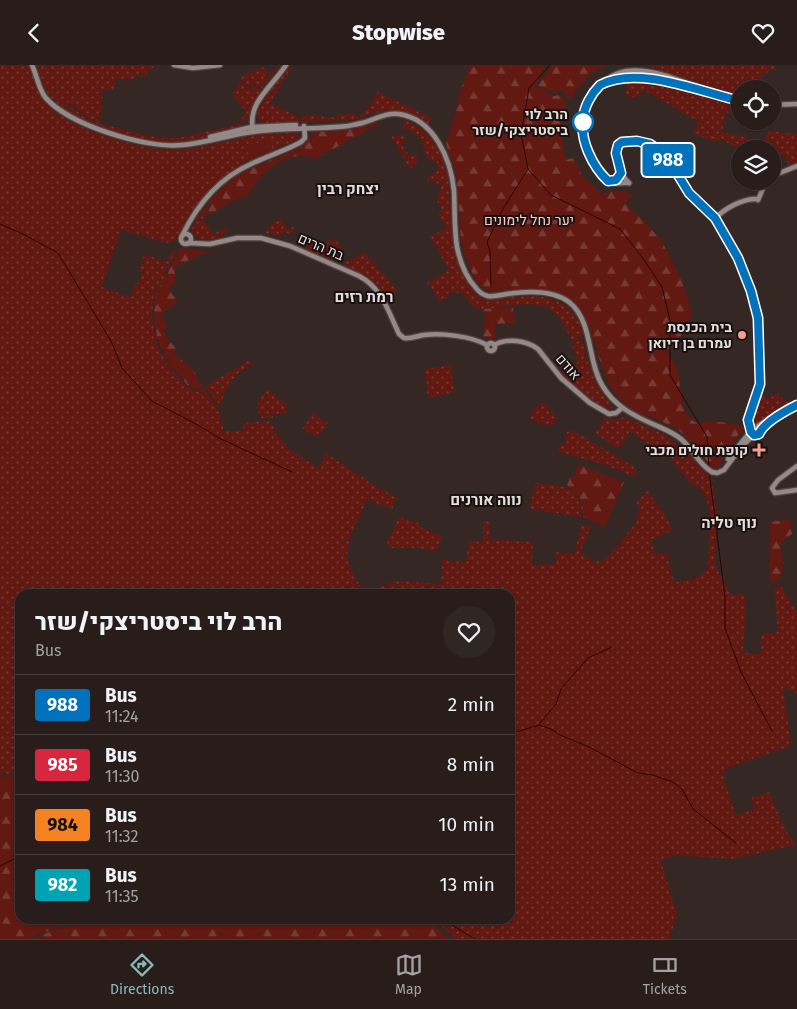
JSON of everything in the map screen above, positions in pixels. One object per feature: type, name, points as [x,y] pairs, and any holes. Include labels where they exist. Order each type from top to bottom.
[{"type":"street","points":[[32,65],[42,92],[59,109],[106,132],[165,145],[193,144],[253,129],[291,129],[304,126],[340,127],[398,113],[410,117],[426,127],[443,151],[450,168],[454,190],[457,245],[462,264],[478,291],[486,296],[526,292],[545,293],[559,296],[570,303],[578,312],[584,325],[597,375],[603,387],[622,408],[676,435],[704,466],[717,473],[724,470],[752,432],[778,412],[797,403]]},
{"type":"street","points":[[174,65],[193,67],[220,65]]},
{"type":"street","points":[[165,145],[182,144],[245,127],[262,95],[286,65]]},
{"type":"street","points":[[729,99],[662,75],[647,71],[627,71],[606,80],[596,89],[589,100],[582,125],[583,137],[588,151],[600,172],[608,181],[629,183],[621,173],[616,158],[618,145],[626,141],[650,144],[668,159],[689,193],[715,218],[742,267],[758,318],[760,384],[748,420],[752,432]]},
{"type":"street","points":[[781,105],[797,104]]},
{"type":"street","points":[[253,129],[254,111]]},
{"type":"street","points":[[254,111],[254,117],[259,125],[268,127]]},
{"type":"street","points":[[234,131],[268,127],[362,123]]},
{"type":"street","points":[[304,126],[304,140]]},
{"type":"street","points":[[189,223],[188,229],[191,237],[188,243],[182,242],[182,236],[189,223],[208,195],[231,175],[248,165],[304,140],[310,130],[316,127]]},
{"type":"street","points":[[291,129],[302,133],[304,140]]},
{"type":"street","points":[[781,172],[797,166]]},
{"type":"street","points":[[608,181],[616,180],[621,173]]},
{"type":"street","points":[[715,218],[726,210],[751,199],[758,199],[762,190]]},
{"type":"street","points":[[182,236],[186,233],[201,243]]},
{"type":"street","name":"בת הרים","points":[[188,243],[210,244],[252,237],[270,239],[359,276],[371,283],[377,290],[399,334],[404,338],[426,335],[458,336],[478,340],[487,345]]},
{"type":"street","name":"אודם","points":[[487,345],[491,351],[494,349],[494,345],[499,343],[517,341],[532,345],[538,349],[558,375],[573,390],[590,403],[611,414]]},
{"type":"street","points":[[611,414],[616,409],[612,398]]},
{"type":"street","points":[[611,414],[622,408]]},
{"type":"street","points":[[611,414],[633,415]]},
{"type":"street","points":[[750,415],[758,427],[759,434],[752,432]]},
{"type":"street","points":[[797,466],[778,480],[772,488],[775,493],[797,490]]},
{"type":"green space","points":[[0,65],[29,65],[40,94],[56,112],[86,129],[141,146],[178,150],[273,132],[291,131],[298,133],[299,138],[253,158],[219,181],[203,200],[176,240],[167,243],[121,230],[102,287],[130,297],[135,283],[138,283],[142,273],[139,271],[144,254],[165,262],[172,251],[177,249],[165,272],[167,277],[156,289],[153,298],[152,319],[157,343],[161,354],[169,366],[187,387],[198,392],[203,388],[218,408],[224,431],[244,431],[242,423],[271,421],[275,430],[290,449],[319,468],[326,453],[397,498],[392,509],[367,500],[350,538],[347,554],[348,561],[362,589],[15,589],[15,775],[4,774],[0,776]]},
{"type":"green space","points":[[36,65],[154,65],[155,67],[147,70],[147,76],[135,76],[134,79],[115,79],[114,90],[103,90],[100,122],[94,121],[67,102],[64,108],[53,99],[41,79]]},
{"type":"green space","points":[[278,65],[281,65],[262,88],[256,84],[252,87],[241,80],[243,75],[264,67],[268,76]]},
{"type":"green space","points":[[289,65],[293,65],[270,103],[302,119],[306,115],[337,118],[339,114],[353,113],[357,116],[367,109],[378,92],[432,118],[428,124],[409,113],[394,110],[374,113],[353,120],[264,124],[258,118],[260,104]]},
{"type":"green space","name":"יער נחל לימונים","points":[[470,65],[546,65],[535,87],[541,88],[554,96],[560,95],[565,101],[566,117],[561,119],[566,160],[573,158],[582,176],[603,194],[619,191],[633,196],[627,200],[626,204],[663,244],[681,279],[691,309],[688,324],[678,340],[667,351],[678,372],[684,408],[692,420],[699,424],[705,419],[706,421],[731,423],[743,427],[743,432],[738,435],[719,467],[713,469],[692,443],[672,426],[626,405],[614,391],[605,376],[588,324],[579,310],[567,298],[541,289],[485,291],[476,281],[466,259],[461,241],[456,170],[446,143],[461,87]]},
{"type":"green space","points":[[552,65],[612,65],[598,69],[587,77],[571,100],[562,91],[553,92],[538,86]]},
{"type":"green space","points":[[646,65],[778,65],[757,80],[731,80],[731,94]]},
{"type":"green space","points":[[619,72],[642,72],[731,103],[731,114],[726,112],[722,132],[755,140],[731,140],[731,144],[720,139],[715,142],[693,133],[699,122],[644,90],[637,98],[625,96],[627,81]]},
{"type":"green space","points":[[240,81],[252,89],[256,86],[262,90],[246,121],[237,128],[185,141],[164,142],[134,138],[104,129],[65,110],[66,104],[94,122],[144,135],[178,138],[236,125],[240,122],[246,112],[232,94]]},
{"type":"green space","points":[[403,120],[415,124],[431,138],[444,161],[449,186],[454,248],[462,269],[475,293],[487,300],[534,296],[552,299],[561,303],[568,307],[579,321],[583,335],[573,343],[554,313],[540,305],[505,306],[481,310],[471,305],[465,295],[456,292],[448,293],[449,297],[439,301],[427,283],[449,270],[430,237],[446,228],[438,213],[442,210],[437,201],[441,185],[431,180],[428,182],[426,179],[433,173],[436,173],[438,163],[425,157],[424,147],[420,138],[413,132],[403,129]]},
{"type":"green space","points":[[384,121],[315,159],[295,156],[285,159],[276,164],[259,179],[248,196],[241,199],[240,197],[204,216],[209,210],[209,201],[230,180],[239,174],[303,146],[314,132],[348,130]]},
{"type":"green space","points":[[769,131],[797,134],[797,163],[789,164],[783,154],[781,156],[781,140],[764,140]]},
{"type":"green space","points":[[391,136],[405,136],[402,145],[408,154],[418,156],[416,164],[410,169]]},
{"type":"green space","points":[[269,139],[273,151],[250,159],[246,147]]},
{"type":"green space","points":[[208,204],[208,210],[203,216],[213,234],[226,227],[228,229],[225,233],[214,239],[197,238],[191,231],[200,213]]},
{"type":"green space","points":[[281,218],[288,230],[293,227],[296,232],[291,234],[284,232],[282,236],[265,233],[271,225]]},
{"type":"green space","points":[[310,238],[318,249],[335,238],[344,252],[333,261],[305,249]]},
{"type":"green space","points":[[180,248],[213,252],[197,256],[175,267],[175,281],[169,290],[178,302],[163,312],[162,315],[167,328],[163,330],[167,339],[177,349],[173,353],[195,371],[197,379],[202,386],[198,390],[187,385],[169,364],[158,341],[155,326],[154,299],[157,290],[167,277]]},
{"type":"green space","points":[[364,252],[398,291],[388,297],[375,283],[342,265]]},
{"type":"green space","points":[[513,307],[515,323],[495,324],[495,339],[483,338],[485,315],[483,309]]},
{"type":"green space","points":[[582,339],[592,373],[600,389],[611,404],[612,408],[608,410],[582,393],[559,372],[578,362],[572,345]]},
{"type":"green space","points":[[249,360],[252,364],[231,382],[221,407],[205,387]]},
{"type":"green space","points":[[451,365],[454,392],[428,398],[425,369]]},
{"type":"green space","points":[[270,389],[277,398],[287,404],[286,414],[273,414],[273,418],[261,418],[257,405],[260,398]]},
{"type":"green space","points":[[778,393],[790,404],[760,423],[755,423],[752,418],[761,398],[766,396],[768,399]]},
{"type":"green space","points":[[543,401],[557,418],[552,426],[530,420],[533,410]]},
{"type":"green space","points":[[313,413],[328,423],[318,437],[302,429]]},
{"type":"green space","points":[[605,417],[616,419],[625,417],[665,435],[686,451],[711,478],[718,522],[715,553],[716,567],[731,595],[744,594],[746,609],[743,652],[760,655],[762,634],[778,632],[774,589],[781,586],[797,613],[797,694],[783,687],[791,746],[727,768],[723,775],[736,816],[754,809],[751,798],[769,792],[786,831],[797,847],[795,845],[732,859],[674,855],[661,861],[677,915],[669,939],[456,939],[440,924],[515,924],[515,589],[374,589],[395,581],[441,584],[442,560],[466,562],[469,541],[483,542],[483,521],[490,521],[490,539],[533,542],[532,565],[556,564],[555,552],[574,554],[582,525],[591,526],[580,553],[592,561],[602,561],[616,548],[638,520],[635,517],[641,510],[636,504],[647,490],[667,518],[672,530],[651,540],[655,554],[667,553],[674,582],[694,579],[708,569],[710,510],[706,498],[699,487],[692,485],[669,457],[630,432],[618,449],[595,433]]},
{"type":"green space","points":[[572,430],[630,464],[637,470],[636,475],[632,476],[603,464],[558,452],[560,443],[565,445],[567,432]]},
{"type":"green space","points":[[577,464],[624,482],[605,527],[583,517],[583,502],[575,491],[567,486],[570,476],[575,477]]},
{"type":"green space","points":[[535,483],[567,487],[575,492],[583,507],[581,517],[530,509]]},
{"type":"green space","points":[[399,517],[419,523],[418,526],[442,536],[436,551],[389,547],[387,543]]},
{"type":"green space","points":[[790,519],[792,534],[780,543],[783,566],[781,576],[773,584],[770,579],[770,522]]},
{"type":"green space","points":[[4,776],[15,777],[15,924],[69,924],[36,935],[31,939],[0,939],[0,778]]},
{"type":"green space","points":[[73,924],[433,924],[449,939],[35,939]]},
{"type":"waterway","points":[[550,65],[529,88],[521,134],[528,169],[551,195],[620,229],[662,287],[670,320],[670,375],[707,437],[709,467]]},
{"type":"waterway","points":[[491,287],[490,251],[487,242],[503,209],[528,169]]},
{"type":"waterway","points":[[0,224],[58,253],[111,341],[122,368],[152,401],[219,438],[292,472]]},
{"type":"waterway","points":[[709,471],[725,597],[725,628],[741,672],[772,731]]},
{"type":"waterway","points":[[539,724],[556,704],[561,689],[588,658],[612,647]]},
{"type":"waterway","points":[[515,732],[539,725],[589,747],[638,773],[653,775],[673,782],[682,789],[693,809],[736,843]]},
{"type":"waterway","points":[[0,866],[15,858]]},
{"type":"waterway","points":[[450,924],[475,939]]},
{"type":"bus line","name":"988","points":[[731,99],[647,71],[619,73],[606,80],[593,94],[584,114],[582,125],[583,137],[588,151],[600,172],[608,181],[618,179],[621,173],[616,153],[618,145],[622,142],[637,141],[650,144],[656,148],[672,165],[689,193],[715,218],[729,242],[750,286],[758,318],[760,384],[748,420],[751,432],[754,435],[759,434],[760,430],[767,424],[797,405]]},
{"type":"place","name":"הרב לוי ביסטריצקי/שזר","points":[[583,122]]},
{"type":"place","name":"בית הכנסת עמרם בן דיואן","points":[[742,335]]},
{"type":"place","name":"קופת חולים מכבי","points":[[759,450]]},
{"type":"district","name":"יצחק רבין","points":[[348,189]]},
{"type":"district","name":"רמת רזים","points":[[364,297]]},
{"type":"district","name":"נווה אורנים","points":[[486,500]]},
{"type":"district","name":"נוף טליה","points":[[729,523]]}]
